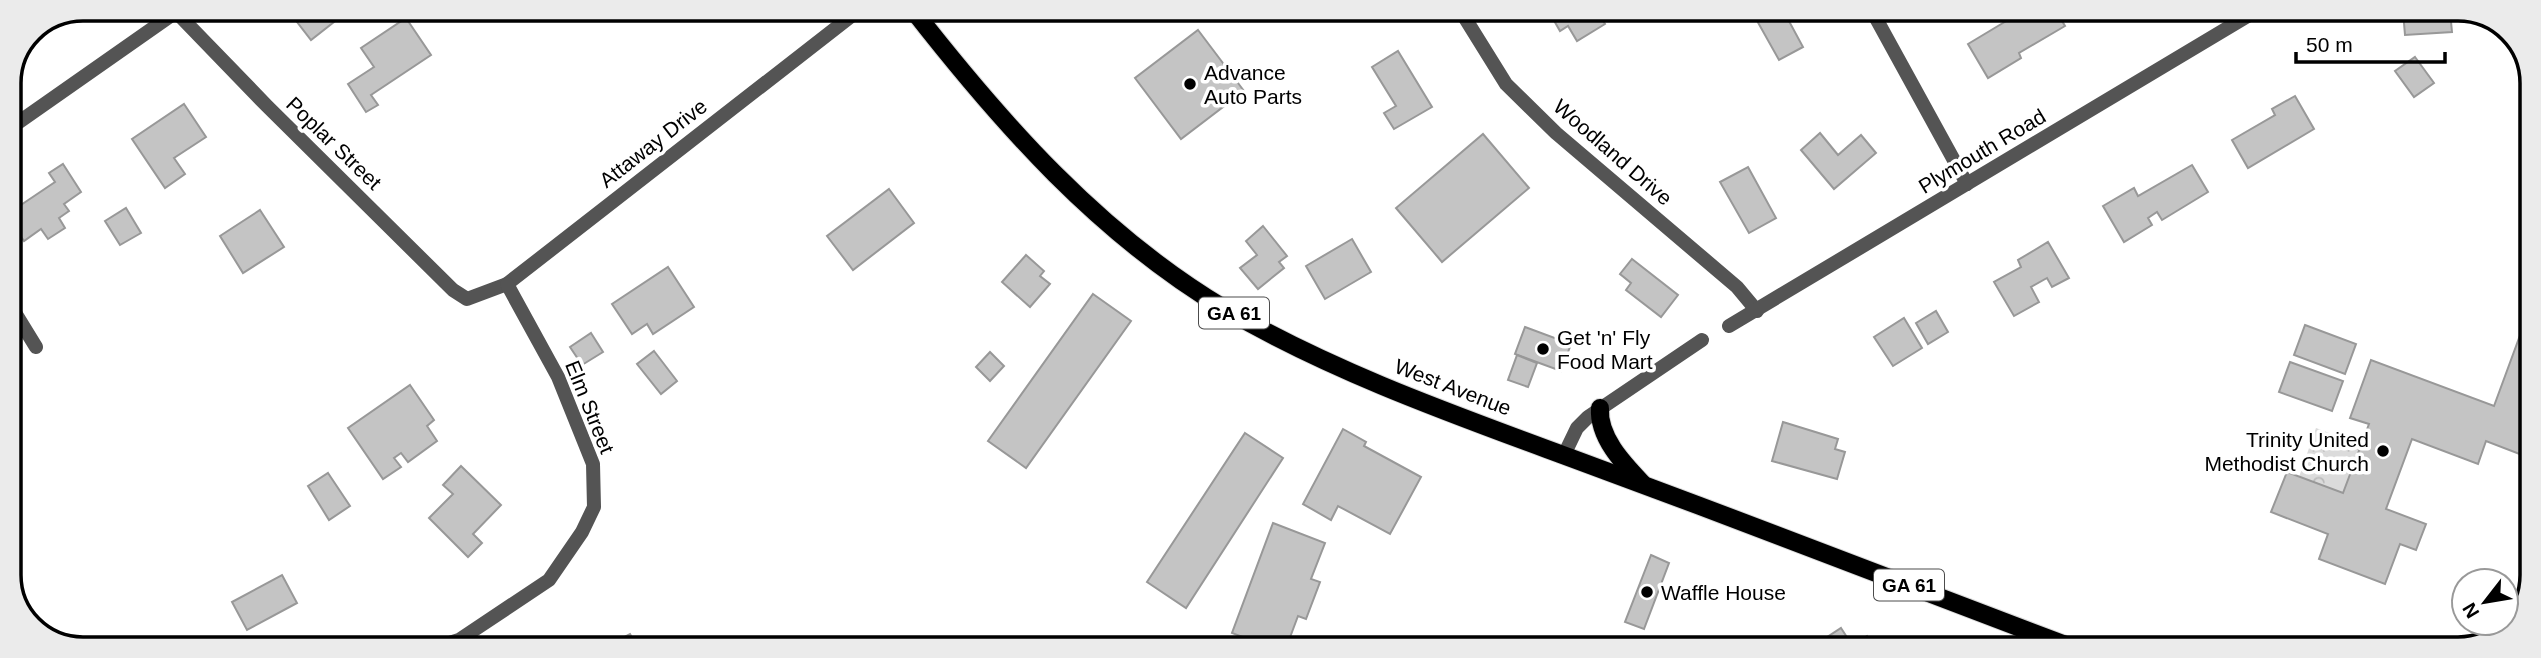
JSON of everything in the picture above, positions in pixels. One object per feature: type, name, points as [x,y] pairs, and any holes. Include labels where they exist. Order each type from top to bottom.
[{"type":"main road","name":"West Avenue","points":[[922,21],[993,112],[1038,159],[1126,238],[1204,294],[1318,356],[1564,455],[2044,637]]},
{"type":"main road","points":[[1600,408],[1600,420],[1608,439],[1644,485]]},
{"type":"street","name":"Poplar Street","points":[[21,122],[163,21]]},
{"type":"street","name":"Poplar Street","points":[[185,21],[453,290],[467,299]]},
{"type":"street","name":"Attaway Drive","points":[[467,299],[507,284],[844,21]]},
{"type":"street","name":"Woodland Drive","points":[[1467,21],[1506,84],[1556,133],[1737,287],[1756,311]]},
{"type":"street","points":[[1878,21],[1967,184]]},
{"type":"street","name":"Plymouth Road","points":[[1729,327],[2239,21]]},
{"type":"street","name":"Elm Street","points":[[464,637],[549,580],[582,532],[594,507],[593,464],[558,377],[507,284]]},
{"type":"street","points":[[21,323],[36,347]]},
{"type":"street","points":[[1564,455],[1577,428],[1600,408],[1702,340]]},
{"type":"green space","points":[[2316,428],[2361,445],[2343,493],[2299,477]]},
{"type":"building","points":[[296,21],[335,21],[311,40]]},
{"type":"building","points":[[402,21],[408,21],[431,55],[371,95],[378,105],[366,112],[348,84],[374,67],[361,48]]},
{"type":"building","points":[[1554,21],[1603,21],[1605,24],[1577,41],[1568,26],[1560,31]]},
{"type":"building","points":[[1757,21],[1789,21],[1803,47],[1779,60]]},
{"type":"building","points":[[2006,21],[2062,21],[2065,26],[2019,53],[2021,58],[1988,78],[1968,44]]},
{"type":"building","points":[[2404,21],[2451,21],[2452,32],[2405,35]]},
{"type":"building","name":"Advance Auto Parts","points":[[1198,30],[1244,91],[1181,139],[1135,78]]},
{"type":"building","points":[[1398,51],[1432,107],[1394,129],[1384,113],[1396,106],[1372,67]]},
{"type":"building","points":[[2415,57],[2434,83],[2414,97],[2395,71]]},
{"type":"building","points":[[2295,96],[2314,129],[2248,168],[2232,140],[2275,115],[2272,109]]},
{"type":"building","points":[[184,104],[206,137],[174,158],[185,174],[165,188],[132,139]]},
{"type":"building","points":[[1820,133],[1838,155],[1861,135],[1876,153],[1834,189],[1801,150]]},
{"type":"building","points":[[1483,134],[1529,188],[1442,262],[1396,208]]},
{"type":"building","points":[[63,164],[81,192],[64,204],[69,211],[59,218],[65,228],[48,239],[41,229],[24,241],[21,237],[21,205],[55,182],[49,173]]},
{"type":"building","points":[[2192,165],[2208,192],[2162,220],[2157,212],[2148,218],[2152,225],[2124,242],[2103,206],[2134,188],[2138,196]]},
{"type":"building","points":[[1748,167],[1776,218],[1749,233],[1720,182]]},
{"type":"building","points":[[889,189],[914,223],[853,270],[827,236]]},
{"type":"building","points":[[126,208],[141,233],[120,245],[105,221]]},
{"type":"building","points":[[260,210],[284,247],[243,273],[220,236]]},
{"type":"building","points":[[1263,226],[1287,256],[1279,262],[1284,268],[1258,289],[1240,268],[1257,255],[1246,241]]},
{"type":"building","points":[[1352,239],[1371,272],[1325,299],[1306,266]]},
{"type":"building","points":[[2048,242],[2069,278],[2052,287],[2047,278],[2031,287],[2039,302],[2014,316],[1994,282],[2021,267],[2018,260]]},
{"type":"building","points":[[1026,255],[1044,271],[1040,276],[1050,284],[1030,307],[1002,282]]},
{"type":"building","points":[[1632,259],[1678,295],[1661,317],[1626,290],[1631,283],[1620,274]]},
{"type":"building","points":[[668,267],[694,307],[653,334],[647,324],[632,334],[612,304]]},
{"type":"building","points":[[1093,294],[1131,321],[1026,468],[988,441]]},
{"type":"building","points":[[1936,311],[1948,332],[1928,344],[1916,323]]},
{"type":"building","points":[[1904,318],[1922,348],[1893,366],[1874,337]]},
{"type":"building","points":[[2305,325],[2356,344],[2345,374],[2294,355]]},
{"type":"building","name":"Get 'n' Fly Food Mart","points":[[1525,327],[1571,344],[1561,371],[1515,354]]},
{"type":"building","points":[[591,333],[603,352],[582,365],[570,347]]},
{"type":"building","name":"Trinity United Methodist Church","points":[[2520,335],[2520,454],[2486,441],[2478,464],[2412,439],[2386,509],[2426,524],[2416,550],[2400,544],[2385,584],[2319,559],[2328,534],[2271,512],[2287,472],[2343,493],[2369,424],[2350,418],[2371,360],[2494,406]]},
{"type":"building","points":[[654,351],[677,381],[661,394],[637,364]]},
{"type":"building","points":[[990,352],[1004,366],[990,381],[976,367]]},
{"type":"building","points":[[1517,355],[1537,363],[1528,387],[1508,380]]},
{"type":"building","points":[[2290,362],[2343,381],[2332,411],[2279,392]]},
{"type":"building","points":[[410,385],[434,420],[427,426],[437,441],[408,462],[401,453],[394,458],[401,467],[383,479],[348,428]]},
{"type":"building","points":[[1783,422],[1838,439],[1835,449],[1845,452],[1837,479],[1772,461]]},
{"type":"building","points":[[1343,429],[1366,442],[1364,446],[1421,477],[1390,534],[1338,506],[1331,520],[1303,504]]},
{"type":"building","points":[[1245,433],[1283,458],[1186,608],[1147,582]]},
{"type":"building","points":[[461,466],[501,505],[473,534],[482,543],[468,557],[429,518],[453,494],[443,485]]},
{"type":"building","points":[[328,473],[350,506],[329,520],[308,486]]},
{"type":"building","points":[[1273,523],[1325,543],[1311,579],[1320,582],[1306,619],[1298,616],[1290,637],[1242,637],[1232,633]]},
{"type":"building","name":"Waffle House","points":[[1651,555],[1669,563],[1644,629],[1625,622]]},
{"type":"building","points":[[282,575],[297,603],[247,630],[232,602]]},
{"type":"building","points":[[1841,628],[1847,637],[1827,637]]},
{"type":"place","name":"Advance Auto Parts","points":[[1190,84]]},
{"type":"place","name":"Get 'n' Fly Food Mart","points":[[1543,349]]},
{"type":"place","name":"Trinity United Methodist Church","points":[[2383,451]]},
{"type":"place","name":"Waffle House","points":[[1647,592]]}]
